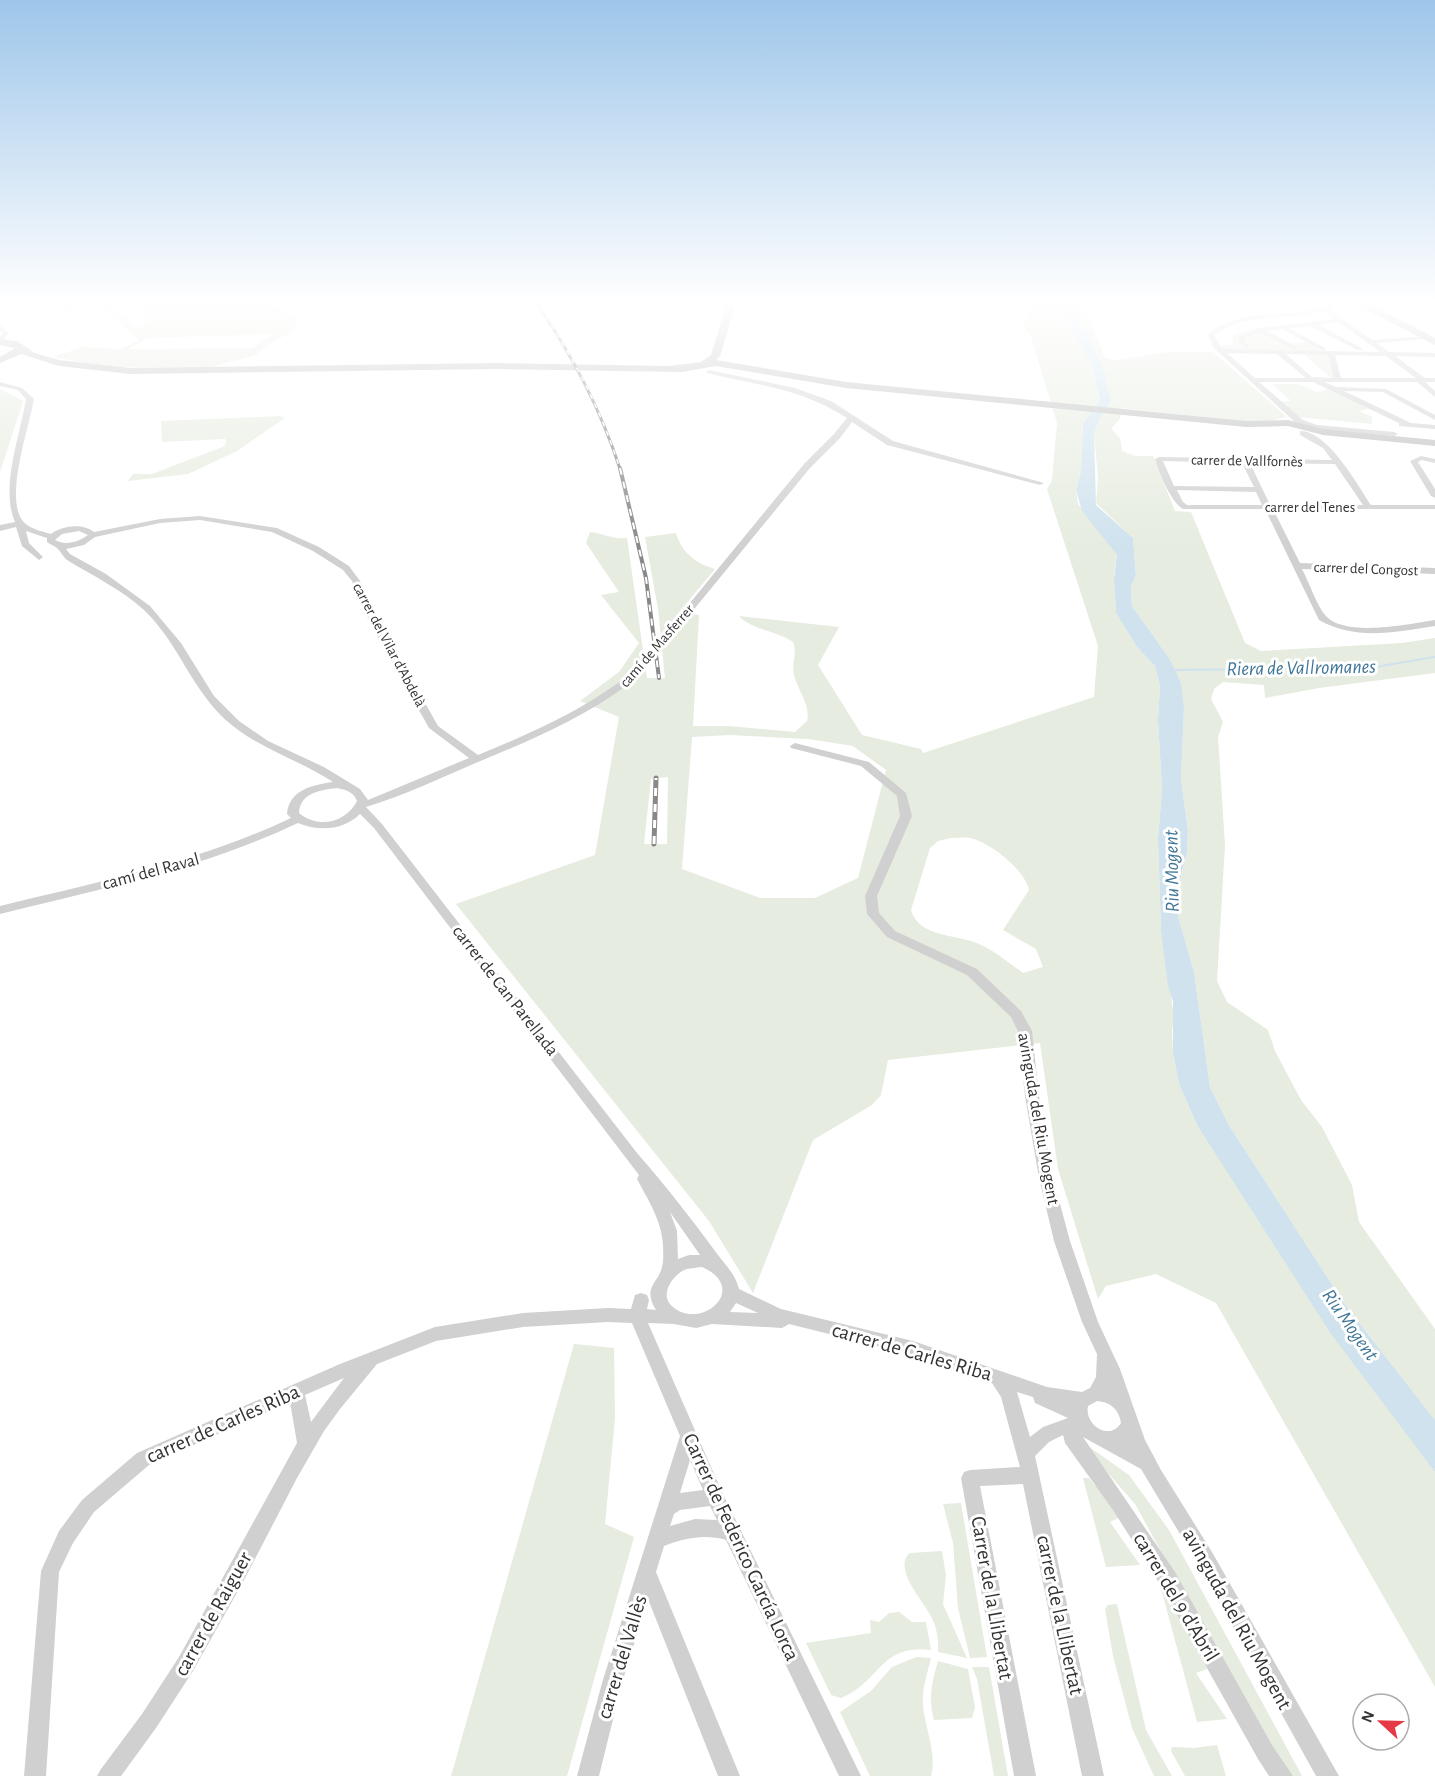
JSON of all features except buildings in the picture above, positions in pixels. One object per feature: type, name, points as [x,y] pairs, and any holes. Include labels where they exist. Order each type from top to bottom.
[{"type":"main road","points":[[831,383],[1246,424],[1289,425],[1319,438],[1352,435],[1395,437],[1435,443]]},
{"type":"street","points":[[771,383],[828,403],[890,443],[1040,483]]},
{"type":"street","points":[[1254,383],[1289,425],[1300,422],[1317,427],[1395,437],[1391,419]]},
{"type":"street","points":[[1320,383],[1391,419],[1410,425],[1435,427]]},
{"type":"street","points":[[1424,383],[1435,395]]},
{"type":"street","points":[[0,384],[20,389],[30,399],[13,483],[12,502],[29,550],[39,557]]},
{"type":"street","points":[[1333,389],[1384,390],[1435,418]]},
{"type":"street","name":"camí de Masferrer","points":[[348,819],[362,803],[400,791],[532,737],[583,712],[617,690],[637,673],[807,466],[837,436],[851,418]]},
{"type":"street","points":[[1319,438],[1370,507]]},
{"type":"street","name":"carrer de Vallfornès","points":[[1172,488],[1159,459],[1336,462]]},
{"type":"street","points":[[1435,461],[1415,459],[1414,461],[1435,496]]},
{"type":"street","points":[[1245,461],[1322,618],[1330,624],[1355,632],[1435,623]]},
{"type":"street","points":[[1420,468],[1435,467]]},
{"type":"street","points":[[1172,488],[1260,490]]},
{"type":"street","name":"carrer del Tenes","points":[[1172,488],[1180,504],[1186,507],[1435,507]]},
{"type":"street","name":"carrer del Vilar d'Abdelà","points":[[89,536],[180,519],[231,522],[274,530],[299,540],[331,558],[346,568],[356,581],[375,624],[425,716],[434,728],[477,759]]},
{"type":"street","points":[[21,524],[54,542],[72,560],[103,576],[147,608],[178,645],[204,690],[235,723],[264,743],[306,762],[347,787]]},
{"type":"street","points":[[0,528],[21,524],[49,531],[65,530],[89,536]]},
{"type":"street","points":[[54,542],[65,530]]},
{"type":"street","points":[[29,550],[54,542],[89,536]]},
{"type":"street","points":[[72,560],[72,550],[89,536]]},
{"type":"street","name":"carrer del Congost","points":[[1298,566],[1435,571]]},
{"type":"street","name":"avinguda del Riu Mogent","points":[[795,747],[865,764],[902,795],[906,816],[871,896],[873,914],[891,934],[972,972],[1016,1014],[1025,1031],[1032,1096],[1046,1178],[1068,1261],[1124,1405]]},
{"type":"street","points":[[306,762],[318,770],[321,776],[320,783],[296,800],[293,814],[298,819],[316,825],[348,819],[378,826]]},
{"type":"street","points":[[313,789],[336,785],[347,787]]},
{"type":"street","name":"carrer de Can Parellada","points":[[347,787],[362,803],[632,1157],[668,1198],[716,1265]]},
{"type":"street","name":"camí del Raval","points":[[0,910],[224,852],[265,836],[298,819]]},
{"type":"street","name":"carrer de Can Parellada","points":[[632,1157],[670,1227],[672,1244],[670,1269]]},
{"type":"street","points":[[691,1261],[716,1265],[730,1280],[731,1293],[725,1308],[710,1318],[694,1321],[639,1308],[658,1290],[663,1277],[670,1269],[691,1261]]},
{"type":"street","points":[[658,1290],[662,1305],[675,1317]]},
{"type":"street","name":"carrer de Carles Riba","points":[[731,1293],[765,1310],[804,1322],[885,1340],[998,1378],[1083,1411]]},
{"type":"street","name":"carrer de Carles Riba","points":[[35,1776],[50,1571],[66,1537],[88,1506],[142,1459],[296,1391],[435,1334],[480,1325],[608,1314],[639,1308]]},
{"type":"street","name":"Carrer de Federico García Lorca","points":[[639,1308],[715,1497],[850,1776]]},
{"type":"street","name":"carrer de Carles Riba","points":[[710,1318],[804,1322]]},
{"type":"street","name":"avinguda del Riu Mogent","points":[[1083,1411],[1104,1377],[1104,1353]]},
{"type":"street","name":"carrer de Raiguer","points":[[108,1776],[144,1732],[186,1665],[306,1443],[344,1388],[374,1358]]},
{"type":"street","name":"carrer de la Llibertat","points":[[998,1378],[1009,1394],[1026,1454],[1093,1776]]},
{"type":"street","points":[[296,1391],[306,1443]]},
{"type":"street","points":[[1026,1454],[1037,1439],[1108,1395],[1124,1405],[1130,1424],[1121,1436],[1102,1439],[1083,1411]]},
{"type":"street","name":"carrer del 9 d'Abril","points":[[1083,1411],[1071,1437],[1078,1450],[1119,1504],[1168,1580],[1265,1752],[1282,1776]]},
{"type":"street","name":"avinguda del Riu Mogent","points":[[1130,1424],[1145,1462],[1205,1557],[1287,1709],[1328,1776]]},
{"type":"street","name":"carrer del Vallès","points":[[588,1776],[612,1683],[689,1436]]},
{"type":"street","name":"avinguda del Riu Mogent","points":[[1102,1439],[1145,1462]]},
{"type":"street","name":"Carrer de la Llibertat","points":[[1025,1776],[970,1478],[1031,1475]]},
{"type":"street","points":[[668,1508],[677,1502],[715,1497]]},
{"type":"street","points":[[658,1539],[695,1527],[714,1527],[733,1533]]},
{"type":"street","points":[[647,1573],[729,1776]]},
{"type":"shaded area","points":[[1045,383],[1096,383],[1100,401],[1083,423],[1081,471],[1076,490],[1078,504],[1117,555],[1114,574],[1116,613],[1137,647],[1155,666],[1160,686],[1158,720],[1162,791],[1158,838],[1161,931],[1174,1017],[1173,1053],[1179,1084],[1197,1125],[1435,1472],[1435,1687],[1216,1303],[1156,1274],[1106,1286],[1098,1299],[1058,1169],[1040,1043],[888,1060],[881,1095],[872,1105],[813,1140],[753,1293],[709,1221],[456,904],[595,855],[619,717],[580,701],[619,672],[639,643],[601,595],[619,592],[586,543],[590,532],[627,538],[647,678],[665,678],[658,609],[645,537],[676,533],[690,556],[701,564],[715,569],[680,611],[699,615],[693,726],[729,726],[795,732],[807,721],[806,704],[794,675],[793,642],[750,624],[739,616],[839,627],[818,665],[862,735],[921,749],[923,753],[1094,697],[1098,646],[1047,489],[1052,480],[1057,423]],"holes":[[[730,735],[808,739],[853,746],[886,770],[858,878],[815,898],[760,898],[682,869],[692,737]],[[668,777],[667,844],[644,844],[651,779]],[[970,838],[987,845],[1021,874],[1029,890],[1003,930],[1036,949],[1043,967],[1023,973],[985,947],[940,934],[922,926],[915,919],[911,910],[930,848],[938,841]]]},
{"type":"shaded area","points":[[1107,383],[1248,383],[1287,417],[1259,423],[1121,408],[1120,419],[1111,429],[1120,438],[1122,451],[1135,456],[1153,456],[1175,511],[1191,512],[1245,643],[1261,651],[1402,643],[1435,638],[1435,673],[1319,688],[1265,698],[1264,685],[1223,682],[1214,689],[1211,699],[1223,722],[1218,737],[1225,845],[1217,981],[1227,1002],[1268,1030],[1275,1051],[1301,1100],[1322,1127],[1352,1185],[1359,1222],[1435,1329],[1435,1420],[1346,1306],[1230,1127],[1210,1087],[1194,972],[1178,916],[1176,894],[1187,853],[1188,830],[1181,780],[1184,709],[1169,658],[1132,606],[1131,587],[1136,575],[1133,538],[1096,503],[1098,478],[1094,433],[1101,415],[1111,401]]},
{"type":"shaded area","points":[[1272,384],[1298,384],[1316,392],[1329,389],[1370,408],[1359,411],[1372,417],[1372,424],[1297,417],[1279,402],[1291,401]]},
{"type":"shaded area","points":[[0,389],[23,401],[0,472]]},
{"type":"shaded area","points":[[281,416],[285,418],[237,451],[188,474],[128,481],[133,474],[152,474],[225,446],[226,439],[162,442],[161,421]]},
{"type":"shaded area","points":[[574,1344],[614,1348],[615,1418],[605,1524],[634,1537],[567,1776],[451,1776]]},
{"type":"shaded area","points":[[1078,1439],[1129,1475],[1169,1530],[1302,1776],[1289,1776],[1217,1653],[1135,1504]]},
{"type":"shaded area","points":[[1083,1478],[1089,1478],[1095,1486],[1099,1486],[1120,1517],[1110,1522],[1140,1565],[1106,1567]]},
{"type":"shaded area","points":[[961,1503],[987,1657],[970,1658],[958,1608],[953,1543],[943,1504]]},
{"type":"shaded area","points":[[942,1551],[946,1575],[943,1604],[967,1658],[938,1652],[933,1620],[907,1577],[905,1560],[910,1553]]},
{"type":"shaded area","points":[[1159,1581],[1207,1669],[1196,1673],[1227,1719],[1197,1722]]},
{"type":"shaded area","points":[[1117,1604],[1146,1730],[1172,1776],[1154,1776],[1132,1728],[1113,1656],[1105,1609],[1108,1605]]},
{"type":"shaded area","points":[[899,1612],[912,1622],[926,1622],[931,1650],[901,1653],[890,1658],[854,1691],[841,1698],[831,1695],[806,1643],[871,1633],[870,1620],[879,1622],[889,1613]]},
{"type":"shaded area","points":[[916,1657],[931,1658],[923,1699],[933,1758],[931,1776],[870,1776],[840,1712],[871,1691],[892,1667]]},
{"type":"shaded area","points":[[938,1661],[968,1669],[975,1707],[972,1718],[934,1720],[931,1690]]},
{"type":"shaded area","points":[[972,1667],[989,1667],[1008,1776],[994,1776],[977,1679]]},
{"type":"shaded area","points":[[1217,1745],[1226,1776],[1185,1776],[1171,1751],[1172,1747],[1194,1748]]},
{"type":"water","name":"Riu Mogent","points":[[1096,383],[1107,383],[1111,401],[1094,433],[1096,505],[1133,538],[1136,575],[1131,587],[1132,606],[1169,658],[1181,683],[1184,709],[1181,780],[1188,830],[1187,853],[1176,894],[1178,916],[1194,972],[1210,1087],[1230,1127],[1346,1306],[1435,1420],[1435,1472],[1331,1334],[1197,1125],[1179,1084],[1173,1053],[1173,1002],[1168,986],[1161,931],[1158,838],[1162,790],[1158,720],[1160,686],[1155,666],[1137,647],[1116,613],[1114,578],[1117,555],[1082,511],[1076,490],[1081,471],[1083,423],[1100,400]]},
{"type":"waterway","name":"Riera de Vallromanes","points":[[1171,670],[1369,668],[1435,657]]},
{"type":"railway","points":[[584,383],[620,469]]},
{"type":"railway","points":[[620,468],[646,578],[659,678]]},
{"type":"railway","points":[[654,844],[656,778]]}]
